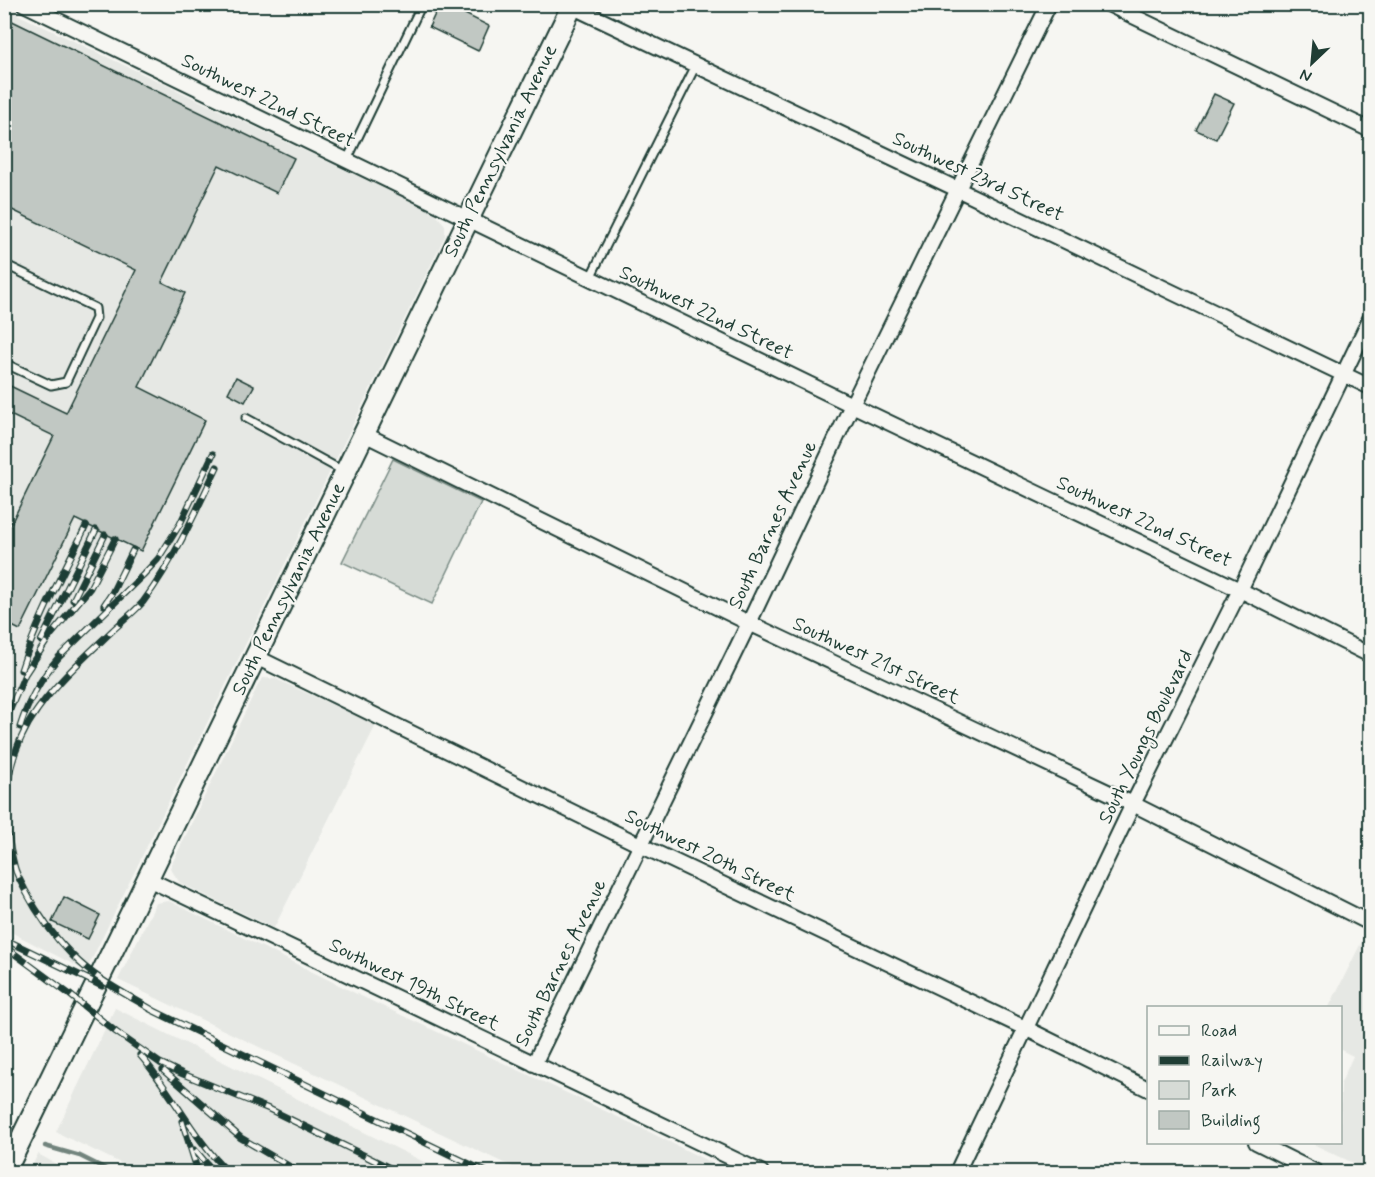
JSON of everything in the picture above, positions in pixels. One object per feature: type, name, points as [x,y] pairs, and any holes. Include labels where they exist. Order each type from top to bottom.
[{"type":"main road","name":"South Pennsylvania Avenue","points":[[5,1173],[571,5]]},
{"type":"street","name":"Southwest 22nd Street","points":[[24,4],[1371,654]]},
{"type":"street","name":"South Barnes Avenue","points":[[534,1064],[749,623],[852,405],[1049,4]]},
{"type":"street","points":[[1108,4],[1371,130]]},
{"type":"street","name":"Southwest 23rd Street","points":[[571,5],[1371,387]]},
{"type":"street","name":"South Youngs Boulevard","points":[[957,1173],[1133,804],[1371,319]]},
{"type":"street","name":"Southwest 21st Street","points":[[364,435],[749,623],[1133,804],[1371,923]]},
{"type":"street","name":"Southwest 20th Street","points":[[256,657],[1147,1088]]},
{"type":"street","name":"Southwest 19th Street","points":[[148,879],[761,1173]]},
{"type":"street","points":[[1258,1144],[1316,1173]]},
{"type":"lane","points":[[347,160],[367,127],[373,98],[422,4]]},
{"type":"lane","points":[[590,278],[696,65]]},
{"type":"lane","points":[[4,264],[95,308],[96,318],[66,382],[51,385],[4,363]]},
{"type":"lane","points":[[246,418],[345,472]]},
{"type":"shaded area","points":[[4,8],[425,208],[445,225],[445,236],[86,971],[5,929]]},
{"type":"shaded area","points":[[263,678],[276,679],[376,725],[274,928],[180,883],[170,868]]},
{"type":"shaded area","points":[[169,901],[361,996],[730,1172],[523,1172],[118,980],[156,903]]},
{"type":"shaded area","points":[[1364,937],[1370,940],[1370,1171],[1313,1144],[1342,1144],[1342,1081],[1353,1056],[1342,1050],[1342,1006],[1330,1006]]},
{"type":"shaded area","points":[[115,1008],[444,1172],[139,1172],[56,1132]]},
{"type":"shaded area","points":[[38,1154],[71,1172],[29,1172]]},
{"type":"green space","points":[[393,459],[481,502],[432,604],[342,562]]},
{"type":"building","points":[[428,4],[445,4],[489,26],[478,51],[429,27],[435,14],[426,9]]},
{"type":"building","points":[[4,17],[294,158],[277,193],[219,165],[162,282],[185,293],[139,387],[205,420],[141,551],[75,519],[20,630],[4,622],[4,538],[54,436],[4,412],[4,383],[66,413],[136,270],[4,206]]},
{"type":"building","points":[[1214,94],[1234,103],[1216,139],[1196,130]]},
{"type":"building","points":[[236,377],[254,386],[245,402],[228,393]]},
{"type":"building","points":[[64,897],[100,915],[88,939],[52,922]]},
{"type":"waterway","points":[[45,1146],[80,1156],[112,1172]]},
{"type":"railway","points":[[20,727],[36,690],[59,657],[158,559],[180,524],[213,454]]},
{"type":"railway","points":[[156,1012],[113,987],[82,965],[59,941],[41,917],[20,881],[14,865],[7,824],[8,784],[18,746],[38,709],[74,668],[143,602],[174,553],[217,467]]},
{"type":"railway","points":[[21,670],[43,615],[86,526]]},
{"type":"railway","points":[[41,641],[96,530]]},
{"type":"railway","points":[[73,600],[105,535]]},
{"type":"railway","points":[[4,729],[25,674],[50,636],[90,588],[115,539]]},
{"type":"railway","points":[[104,605],[133,550]]},
{"type":"railway","points":[[4,939],[102,986]]},
{"type":"railway","points":[[4,946],[160,1063],[269,1109],[398,1172]]},
{"type":"railway","points":[[150,1009],[486,1172]]},
{"type":"railway","points":[[140,1055],[204,1145],[228,1172]]},
{"type":"railway","points":[[163,1070],[241,1138],[299,1172]]},
{"type":"railway","points":[[182,1121],[198,1172]]},
{"type":"railway","points":[[195,1150],[214,1172]]}]
